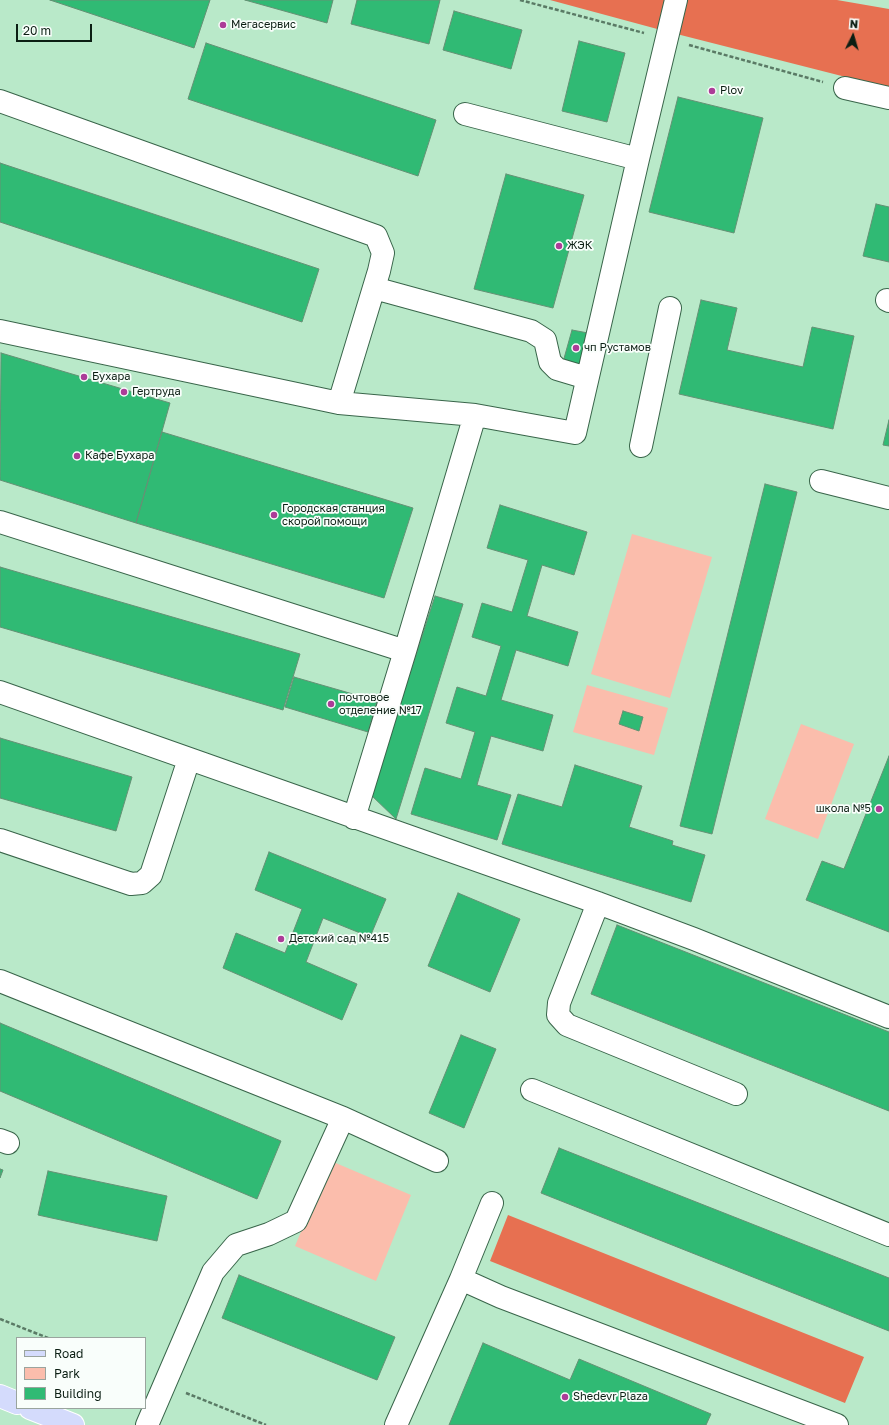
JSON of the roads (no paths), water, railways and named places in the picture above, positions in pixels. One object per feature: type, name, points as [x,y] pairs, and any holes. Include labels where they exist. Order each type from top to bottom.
[{"type":"main road","points":[[0,1396],[16,1403]]},
{"type":"main road","points":[[33,1409],[73,1425]]},
{"type":"street","points":[[0,331],[338,403],[475,415],[575,433],[676,0]]},
{"type":"street","points":[[845,88],[889,98]]},
{"type":"street","points":[[0,101],[376,236],[383,253],[374,288],[338,403]]},
{"type":"street","points":[[465,114],[638,159]]},
{"type":"street","points":[[374,288],[531,331],[545,340],[550,362],[557,369],[587,378]]},
{"type":"street","points":[[641,446],[670,308]]},
{"type":"street","points":[[354,818],[475,415]]},
{"type":"street","points":[[821,481],[889,498]]},
{"type":"street","points":[[0,522],[405,651]]},
{"type":"street","points":[[0,692],[598,903],[694,939],[889,1017]]},
{"type":"street","points":[[0,840],[131,884],[142,883],[151,875],[189,759]]},
{"type":"street","points":[[598,903],[559,1003],[558,1015],[567,1025],[736,1094]]},
{"type":"street","points":[[0,981],[343,1118],[437,1161]]},
{"type":"street","points":[[532,1090],[889,1235]]},
{"type":"street","points":[[147,1425],[213,1272],[236,1245],[269,1234],[296,1220],[343,1118]]},
{"type":"street","points":[[396,1425],[461,1279],[492,1203]]},
{"type":"street","points":[[461,1279],[501,1297],[837,1425]]},
{"type":"place","name":"Мегасервис","points":[[223,25]]},
{"type":"place","name":"Plov","points":[[712,91]]},
{"type":"place","name":"ЖЭК","points":[[559,246]]},
{"type":"place","name":"чп Рустамов","points":[[576,348]]},
{"type":"place","name":"Бухара","points":[[84,377]]},
{"type":"place","name":"Гертруда","points":[[124,392]]},
{"type":"place","name":"Кафе Бухара","points":[[77,456]]},
{"type":"place","name":"Городская станция скорой помощи","points":[[274,515]]},
{"type":"place","name":"почтовое отделение №17","points":[[331,704]]},
{"type":"place","name":"школа №5","points":[[879,809]]},
{"type":"place","name":"Детский сад №415","points":[[281,939]]},
{"type":"place","name":"Shedevr Plaza","points":[[565,1397]]}]
